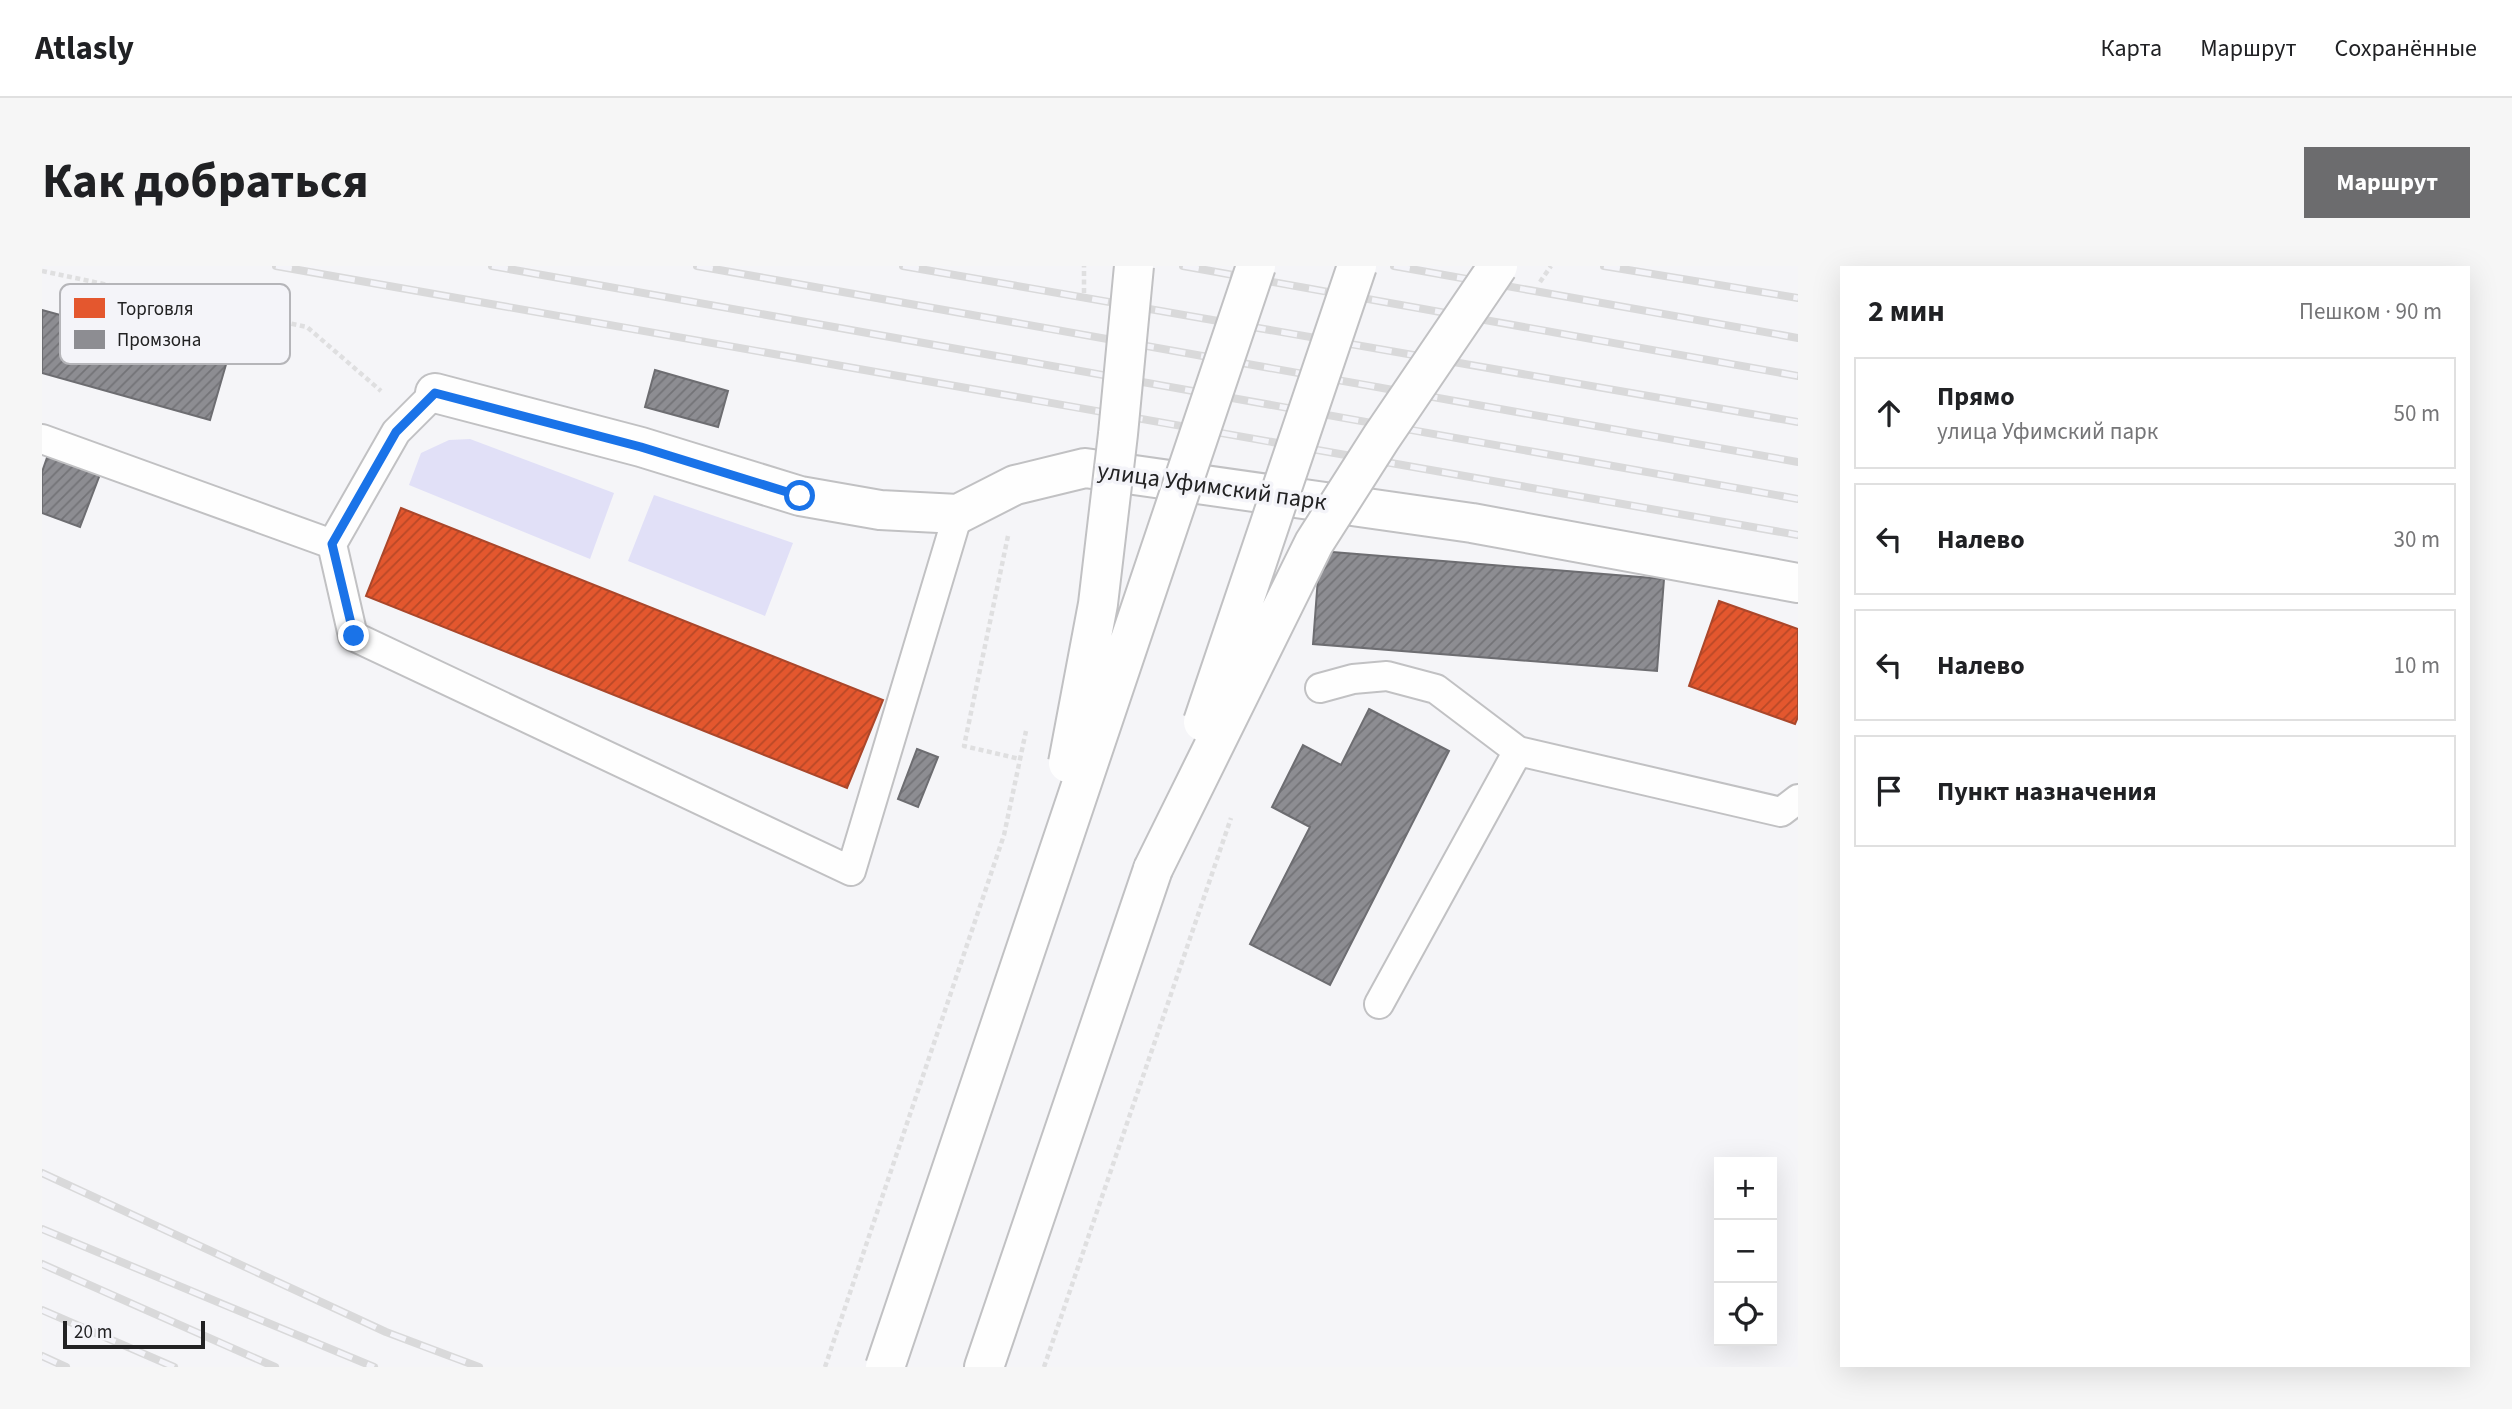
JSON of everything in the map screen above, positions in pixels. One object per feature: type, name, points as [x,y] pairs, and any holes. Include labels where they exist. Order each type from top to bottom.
[{"type":"main road","points":[[1042,902],[1098,604],[1134,266]]},
{"type":"main road","points":[[885,1367],[1256,266]]},
{"type":"main road","points":[[984,1367],[1357,266]]},
{"type":"main road","points":[[1153,870],[1314,543],[1498,266]]},
{"type":"main road","name":"улица Уфимский парк","points":[[423,405],[641,447],[800,496],[880,510],[958,514],[1015,485],[1085,468],[1472,523],[1798,583]]},
{"type":"lane","points":[[423,405],[396,432],[332,544],[354,636],[851,871],[958,514]]},
{"type":"lane","points":[[42,439],[332,544]]},
{"type":"lane","points":[[1321,688],[1353,679],[1387,676],[1436,690],[1518,751],[1781,812],[1798,799]]},
{"type":"lane","points":[[1379,1004],[1518,751]]},
{"type":"path","points":[[1084,266],[1084,302]]},
{"type":"path","points":[[1538,286],[1551,266]]},
{"type":"path","points":[[42,271],[104,284]]},
{"type":"path","points":[[290,323],[307,327],[423,405]]},
{"type":"path","points":[[1005,554],[964,746],[1020,759]]},
{"type":"path","points":[[825,1367],[996,861],[1028,721]]},
{"type":"path","points":[[1044,1367],[1231,816]]},
{"type":"shaded area","points":[[470,439],[614,493],[590,559],[409,485],[421,453],[449,440]]},
{"type":"shaded area","points":[[654,495],[793,543],[765,616],[628,561]]},
{"type":"building: Торговля","points":[[401,508],[883,700],[847,788],[366,596]]},
{"type":"building: Торговля","points":[[1719,601],[1798,629],[1798,717],[1795,724],[1689,686]]},
{"type":"building: Промзона","points":[[42,310],[60,315],[60,364],[226,364],[210,420],[42,373]]},
{"type":"building: Промзона","points":[[655,370],[728,391],[718,427],[645,407]]},
{"type":"building: Промзона","points":[[50,449],[102,469],[80,527],[42,513],[42,472]]},
{"type":"building: Промзона","points":[[1320,551],[1664,579],[1657,671],[1313,644]]},
{"type":"building: Промзона","points":[[1369,709],[1449,751],[1330,985],[1250,944],[1310,827],[1272,807],[1303,745],[1341,765]]},
{"type":"building: Промзона","points":[[917,749],[938,757],[918,807],[898,799]]},
{"type":"railway","points":[[276,266],[1798,535]]},
{"type":"railway","points":[[492,266],[1798,499]]},
{"type":"railway","points":[[697,266],[1798,462]]},
{"type":"railway","points":[[903,266],[1798,422]]},
{"type":"railway","points":[[1183,266],[1798,376]]},
{"type":"railway","points":[[1394,266],[1798,338]]},
{"type":"railway","points":[[1604,266],[1798,298]]},
{"type":"railway","points":[[42,1173],[386,1332],[479,1367]]},
{"type":"railway","points":[[42,1229],[374,1367]]},
{"type":"railway","points":[[42,1264],[275,1367]]},
{"type":"railway","points":[[42,1310],[174,1367]]},
{"type":"railway","points":[[42,1356],[66,1367]]},
{"type":"route","points":[[354,636],[332,544],[396,432],[435,393],[641,447],[800,496]]}]
